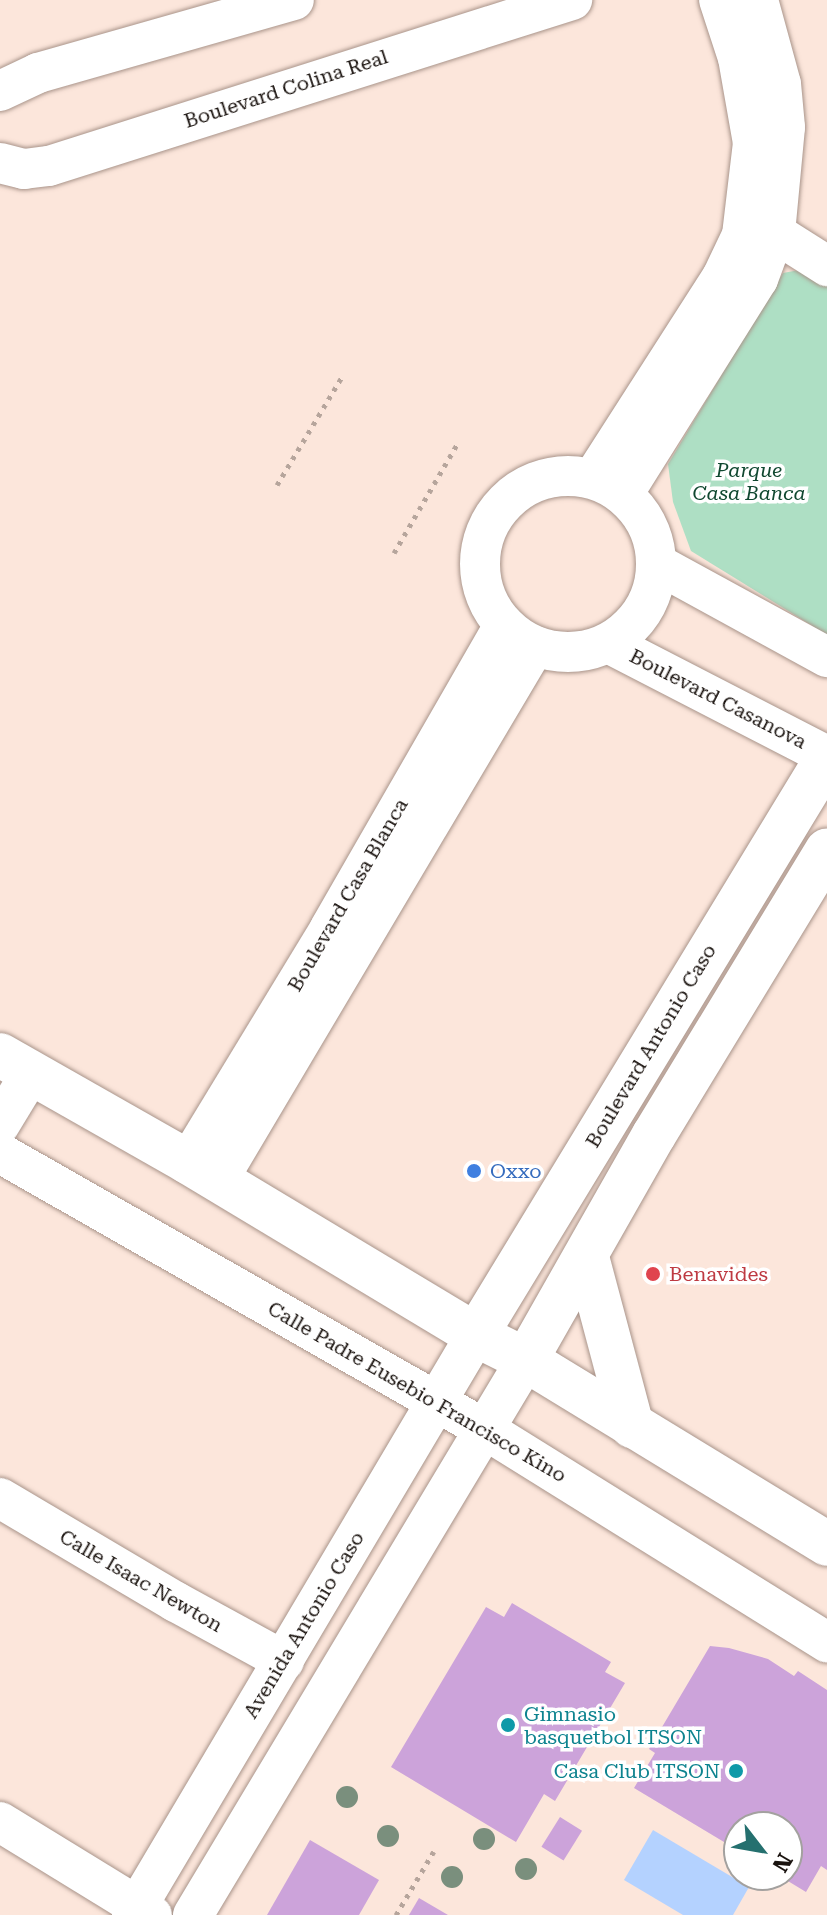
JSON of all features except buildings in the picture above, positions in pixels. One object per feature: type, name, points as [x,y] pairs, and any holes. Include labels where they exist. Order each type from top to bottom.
[{"type":"main road","name":"Boulevard Antonio Caso","points":[[476,1335],[827,757]]},
{"type":"main road","points":[[526,1360],[654,1135],[827,850]]},
{"type":"main road","points":[[718,937],[760,960]]},
{"type":"main road","points":[[16,1064],[203,1171],[476,1335],[526,1360],[827,1544]]},
{"type":"main road","points":[[612,1110],[654,1135]]},
{"type":"main road","points":[[587,1257],[632,1426]]},
{"type":"street","points":[[0,91],[38,73],[294,0]]},
{"type":"street","name":"Boulevard Colina Real","points":[[0,163],[24,169],[49,166],[572,0]]},
{"type":"street","points":[[608,486],[742,235],[753,143],[745,88],[719,0]]},
{"type":"street","points":[[608,486],[758,279],[775,233],[785,127],[781,84],[758,0]]},
{"type":"street","points":[[775,233],[827,266]]},
{"type":"street","points":[[560,475],[608,486],[648,525],[657,564],[643,610],[622,634],[608,643],[584,651],[559,652],[519,636],[486,598],[479,565],[485,532],[502,504],[528,484],[560,475]]},
{"type":"street","points":[[657,564],[827,657]]},
{"type":"street","name":"Boulevard Casa Blanca","points":[[203,1171],[519,636]]},
{"type":"street","name":"Boulevard Casanova","points":[[608,643],[827,757]]},
{"type":"street","points":[[0,1124],[16,1064]]},
{"type":"street","name":"Calle Padre Eusebio Francisco Kino","points":[[0,1153],[437,1401],[827,1642]]},
{"type":"street","name":"Avenida Antonio Caso","points":[[140,1912],[476,1335]]},
{"type":"street","points":[[193,1915],[526,1360]]},
{"type":"street","name":"Calle Isaac Newton","points":[[0,1498],[176,1602],[284,1661]]},
{"type":"street","points":[[0,1822],[140,1912]]},
{"type":"path","points":[[277,485],[343,375]]},
{"type":"path","points":[[394,553],[459,441]]},
{"type":"path","points":[[396,1915],[434,1851]]},
{"type":"green space","name":"Parque Casa Banca","points":[[815,267],[827,276],[827,635],[691,551],[673,502],[668,464],[783,273]]},
{"type":"water","points":[[653,1830],[723,1872],[723,1891],[747,1891],[733,1915],[683,1915],[624,1880]]},
{"type":"place","name":"Oxxo","points":[[474,1171]]},
{"type":"place","name":"Benavides","points":[[653,1274]]},
{"type":"place","name":"Gimnasio basquetbol ITSON","points":[[508,1725]]},
{"type":"place","name":"Casa Club ITSON","points":[[736,1771]]}]
